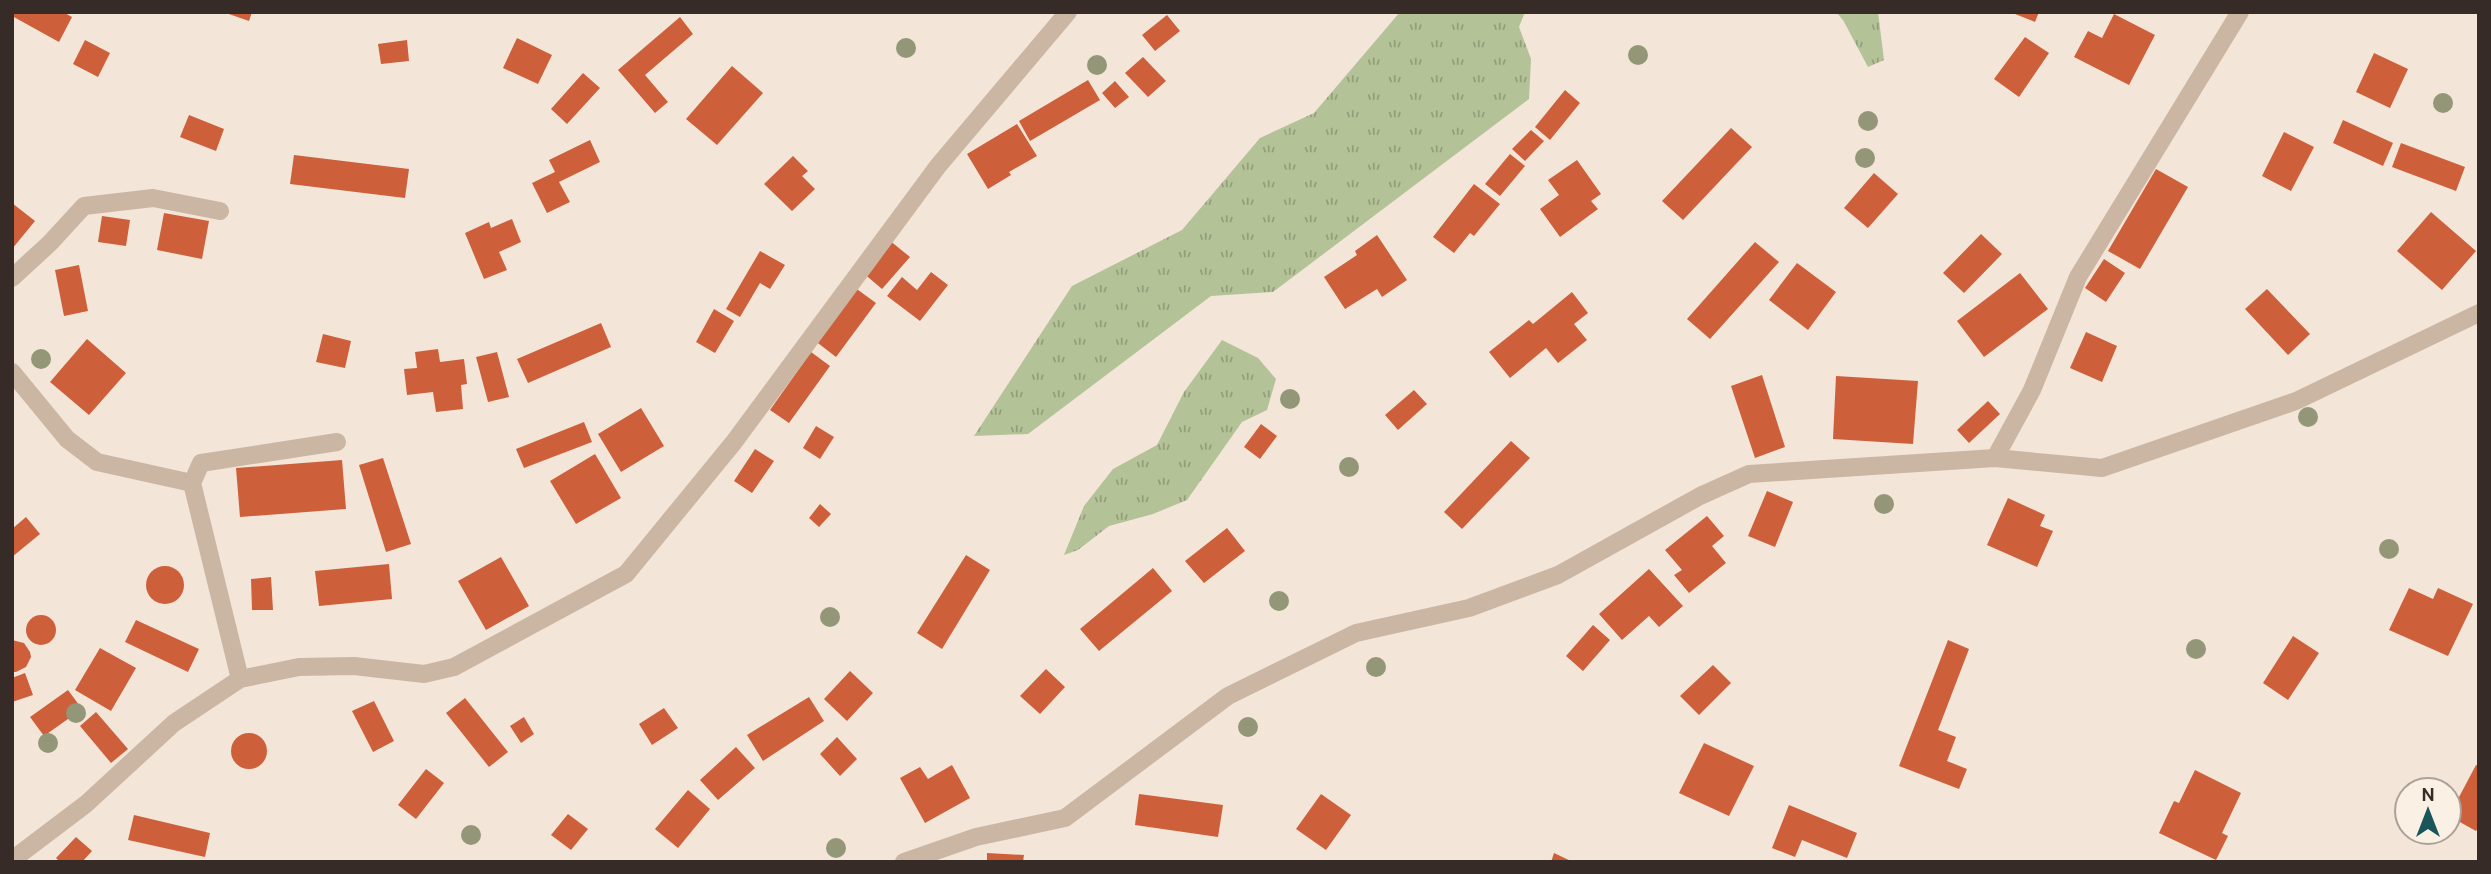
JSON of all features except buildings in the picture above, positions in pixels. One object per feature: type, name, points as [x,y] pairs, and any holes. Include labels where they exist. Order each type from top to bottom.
[{"type":"street","points":[[12,860],[86,804],[174,723],[240,679],[299,667],[354,666],[424,674],[454,667],[519,634],[626,573],[734,442],[939,166],[1068,12]]},
{"type":"street","points":[[1995,458],[2032,390],[2078,277],[2240,12]]},
{"type":"street","points":[[12,278],[50,243],[84,206],[103,206],[153,198],[220,211]]},
{"type":"street","points":[[904,862],[976,837],[1065,818],[1228,696],[1356,633],[1469,608],[1558,575],[1700,496],[1748,474],[1995,458],[2102,468],[2296,401],[2479,313]]},
{"type":"street","points":[[12,372],[67,439],[97,462],[192,483]]},
{"type":"street","points":[[240,679],[192,483],[201,463],[337,442]]},
{"type":"green space","points":[[1400,12],[1525,12],[1519,27],[1531,59],[1529,99],[1273,292],[1211,296],[1028,434],[974,436],[1072,286],[1182,230],[1260,138],[1314,113]]},
{"type":"green space","points":[[1836,12],[1878,12],[1884,60],[1868,67]]},
{"type":"green space","points":[[1222,340],[1258,358],[1276,379],[1267,410],[1242,422],[1187,500],[1153,514],[1109,526],[1078,550],[1064,555],[1084,506],[1113,469],[1157,445],[1184,392]]}]
